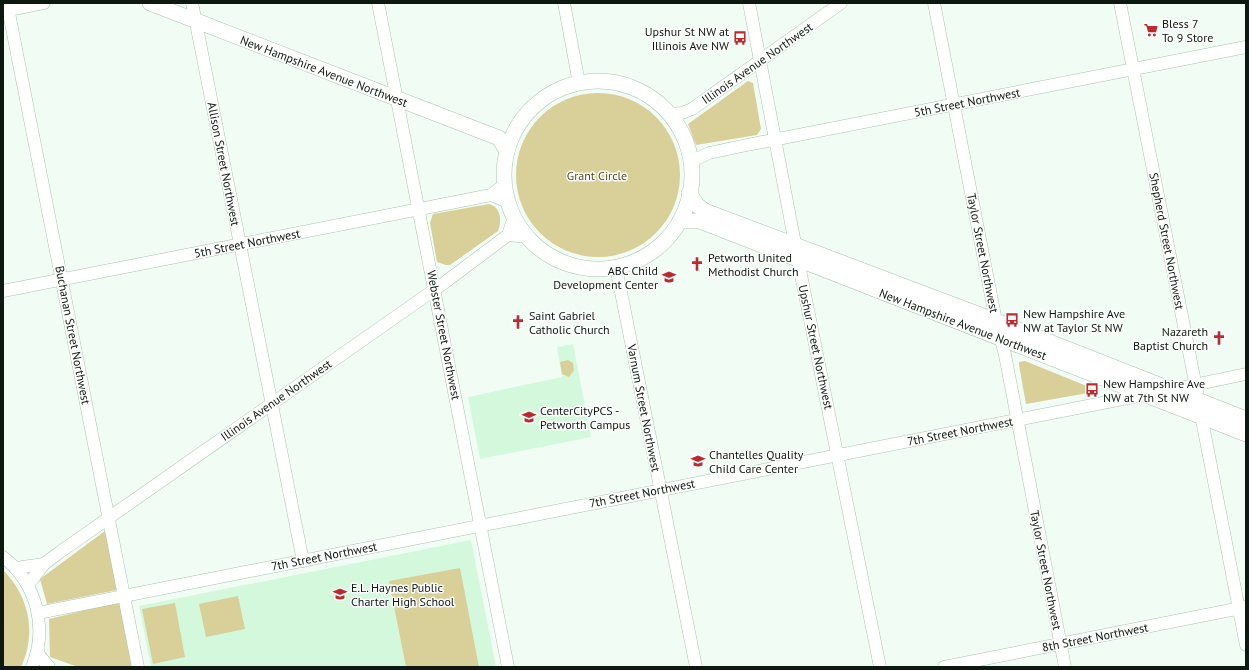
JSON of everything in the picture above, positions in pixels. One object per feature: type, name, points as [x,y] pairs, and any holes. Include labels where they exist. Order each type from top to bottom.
[{"type":"main road","name":"New Hampshire Avenue Northwest","points":[[150,3],[498,138]]},
{"type":"main road","points":[[604,81],[628,86],[651,98],[669,114],[682,134],[690,162],[690,193],[680,221],[665,240],[651,252],[634,261],[616,267],[588,268],[567,263],[547,254],[528,237],[514,217],[508,202],[504,167],[507,151],[514,132],[529,111],[544,98],[561,89],[579,83],[604,81]]},
{"type":"main road","points":[[507,151],[498,138],[514,132]]},
{"type":"main road","name":"New Hampshire Avenue Northwest","points":[[690,193],[697,205],[705,211],[996,321],[1246,419]]},
{"type":"main road","name":"New Hampshire Avenue Northwest","points":[[680,221],[700,221],[1246,434]]},
{"type":"street","points":[[6,8],[44,3]]},
{"type":"street","name":"Allison Street Northwest","points":[[192,3],[303,561]]},
{"type":"street","name":"Webster Street Northwest","points":[[378,3],[508,667]]},
{"type":"street","points":[[564,3],[579,83]]},
{"type":"street","name":"Upshur Street Northwest","points":[[749,3],[798,260],[880,667]]},
{"type":"street","name":"Illinois Avenue Northwest","points":[[669,114],[682,113],[692,109],[841,3]]},
{"type":"street","name":"Taylor Street Northwest","points":[[934,3],[999,338],[1005,355],[1065,667]]},
{"type":"street","name":"Shepherd Street Northwest","points":[[1120,3],[1198,401],[1243,608],[1246,645]]},
{"type":"street","name":"Buchanan Street Northwest","points":[[6,8],[62,279],[138,667]]},
{"type":"street","name":"5th Street Northwest","points":[[690,162],[709,153],[776,139],[1246,47]]},
{"type":"street","name":"5th Street Northwest","points":[[3,291],[491,195],[505,184]]},
{"type":"street","points":[[491,195],[508,202]]},
{"type":"street","points":[[514,217],[508,235],[528,237]]},
{"type":"street","name":"Illinois Avenue Northwest","points":[[28,585],[44,564],[435,289],[508,235]]},
{"type":"street","name":"Varnum Street Northwest","points":[[616,267],[696,667]]},
{"type":"street","name":"7th Street Northwest","points":[[38,613],[1246,374]]},
{"type":"street","points":[[3,557],[16,568],[28,585],[38,613],[40,629],[38,650],[32,667]]},
{"type":"street","name":"Illinois Avenue Northwest","points":[[16,568],[44,564]]},
{"type":"street","name":"8th Street Northwest","points":[[944,667],[1243,608]]},
{"type":"street","points":[[38,650],[39,655],[49,667]]},
{"type":"shaded area","name":"CenterCityPCS - Petworth Campus","points":[[573,344],[591,437],[480,459],[468,397],[562,377],[557,347]]},
{"type":"shaded area","name":"E.L. Haynes Public Charter High School","points":[[471,540],[496,667],[151,667],[139,606]]},
{"type":"green space","points":[[748,81],[753,83],[761,129],[757,135],[696,145],[688,124]]},
{"type":"green space","name":"Grant Circle","points":[[598,93],[629,99],[656,117],[674,144],[680,175],[674,206],[656,233],[629,251],[598,257],[567,251],[540,233],[522,206],[516,175],[522,144],[540,117],[567,99]]},
{"type":"green space","points":[[489,204],[496,208],[500,215],[498,231],[450,265],[437,262],[430,223],[433,214]]},
{"type":"green space","points":[[568,360],[573,363],[574,370],[569,377],[562,374],[560,362]]},
{"type":"green space","points":[[1025,361],[1099,391],[1026,404],[1019,365],[1019,362]]},
{"type":"green space","points":[[105,531],[117,590],[47,604],[40,579]]},
{"type":"green space","points":[[460,568],[479,667],[406,667],[389,581]]},
{"type":"green space","points":[[3,570],[19,591],[28,616],[29,641],[21,667],[3,667]]},
{"type":"green space","points":[[238,596],[245,629],[206,637],[199,604]]},
{"type":"green space","points":[[119,602],[132,667],[78,667],[50,657],[49,619]]},
{"type":"green space","points":[[175,603],[185,657],[153,664],[142,609]]},
{"type":"place","name":"Bless 7 To 9 Store","points":[[1151,30]]},
{"type":"place","name":"Upshur St NW at Illinois Ave NW","points":[[740,38]]},
{"type":"place","name":"Petworth United Methodist Church","points":[[697,264]]},
{"type":"place","name":"ABC Child Development Center","points":[[669,277]]},
{"type":"place","name":"New Hampshire Ave NW at Taylor St NW","points":[[1012,320]]},
{"type":"place","name":"Saint Gabriel Catholic Church","points":[[518,322]]},
{"type":"place","name":"Nazareth Baptist Church","points":[[1219,338]]},
{"type":"place","name":"New Hampshire Ave NW at 7th St NW","points":[[1092,390]]},
{"type":"place","name":"CenterCityPCS - Petworth Campus","points":[[529,417]]},
{"type":"place","name":"Chantelles Quality Child Care Center","points":[[698,461]]},
{"type":"place","name":"E.L. Haynes Public Charter High School","points":[[340,594]]}]
